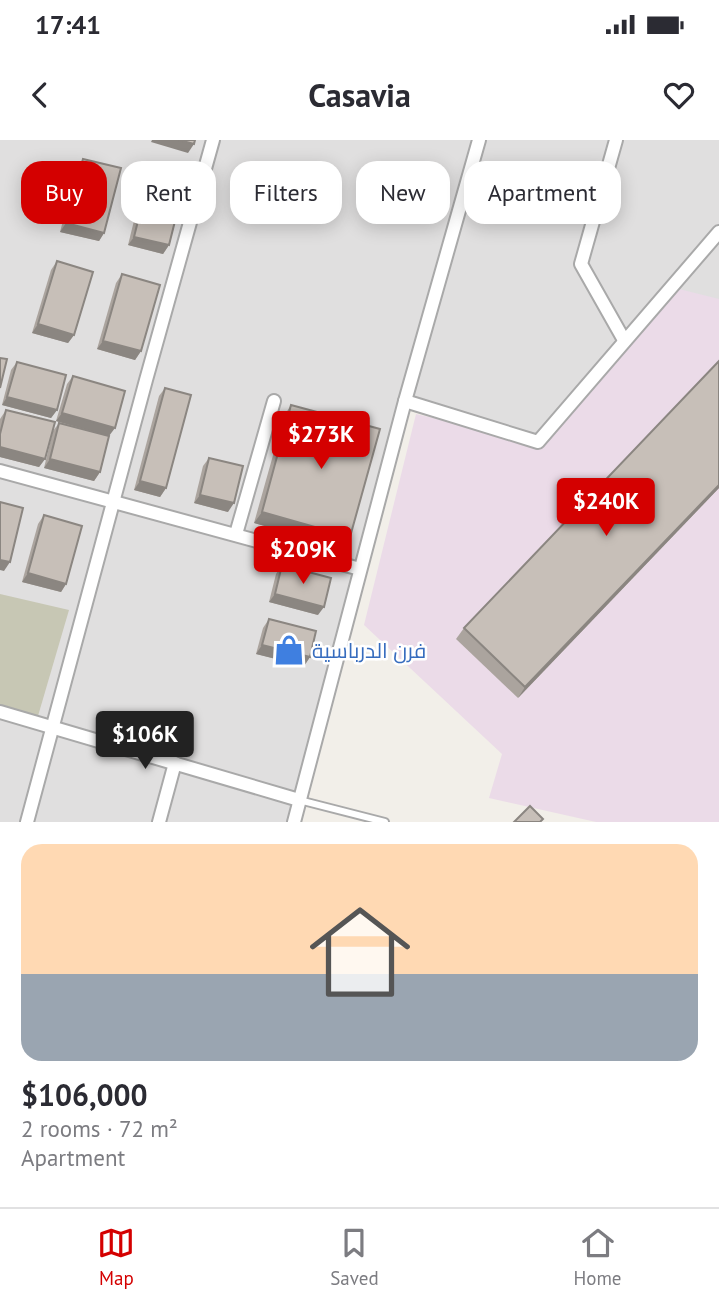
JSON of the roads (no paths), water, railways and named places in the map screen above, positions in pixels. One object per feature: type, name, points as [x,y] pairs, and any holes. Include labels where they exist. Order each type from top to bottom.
[{"type":"street","points":[[27,822],[213,140]]},
{"type":"street","points":[[294,822],[405,401],[479,140]]},
{"type":"street","points":[[616,140],[581,264],[624,340]]},
{"type":"street","points":[[405,401],[538,442],[719,232]]},
{"type":"street","points":[[236,534],[274,401]]},
{"type":"street","points":[[0,471],[360,569]]},
{"type":"street","points":[[0,712],[299,800]]},
{"type":"street","points":[[159,822],[175,763]]},
{"type":"lane","points":[[299,800],[385,822]]},
{"type":"place","name":"فرن الدرباسية","points":[[289,650]]}]
